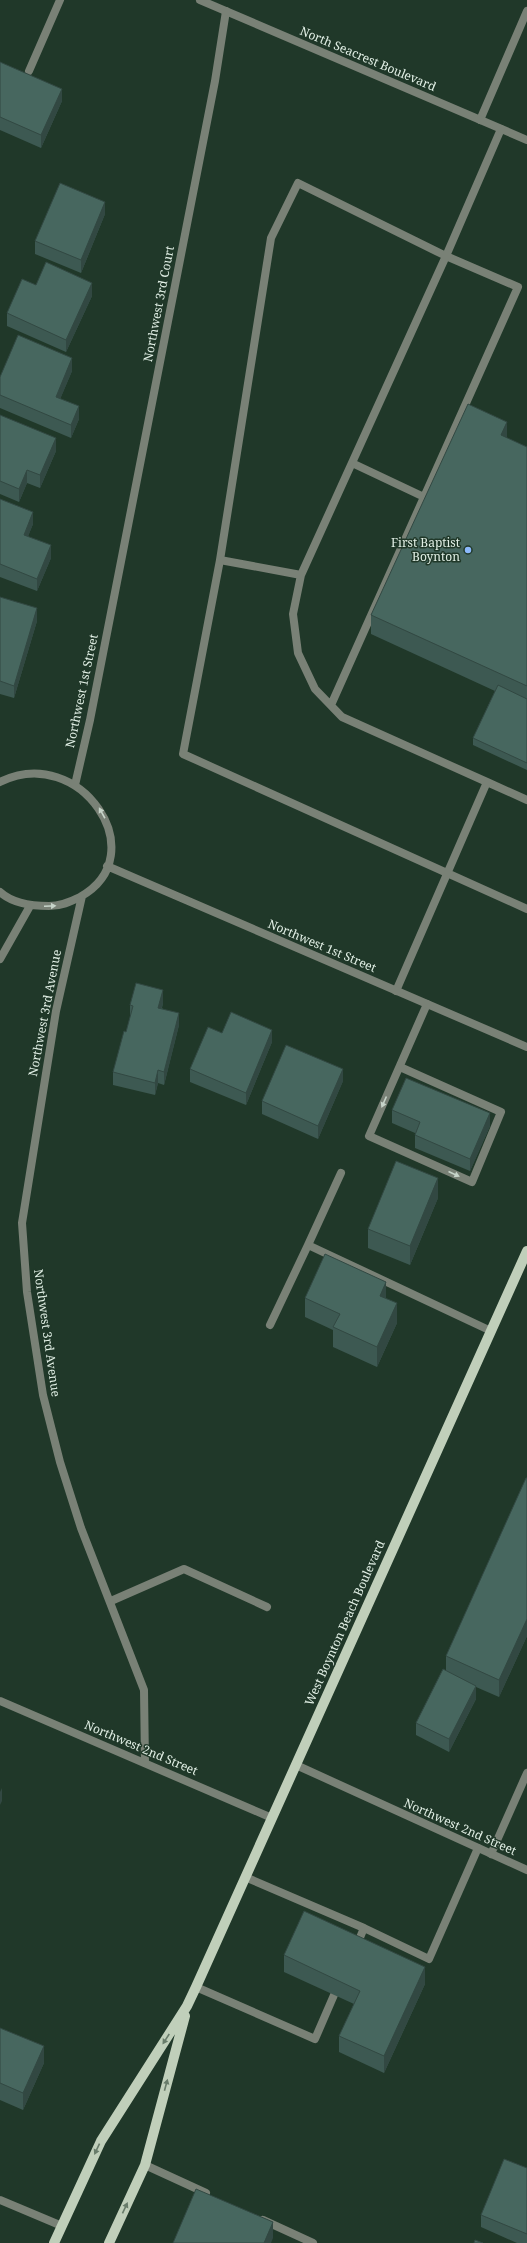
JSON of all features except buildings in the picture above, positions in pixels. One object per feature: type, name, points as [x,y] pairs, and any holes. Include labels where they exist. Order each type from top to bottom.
[{"type":"main road","name":"West Boynton Beach Boulevard","points":[[54,2243],[101,2141],[187,2006],[527,1251]]},
{"type":"main road","name":"West Boynton Beach Boulevard","points":[[109,2243],[145,2165],[187,2006]]},
{"type":"street","points":[[29,72],[60,0]]},
{"type":"street","name":"North Seacrest Boulevard","points":[[200,0],[527,140]]},
{"type":"street","name":"Northwest 3rd Court","points":[[113,602],[215,81],[226,11]]},
{"type":"street","points":[[480,120],[527,11]]},
{"type":"street","points":[[501,129],[446,256],[301,575],[293,614],[298,653],[315,689],[342,717],[527,800]]},
{"type":"street","points":[[331,705],[518,287],[446,256],[298,183],[270,238],[220,560],[183,754],[527,909]]},
{"type":"street","points":[[352,463],[424,497]]},
{"type":"street","points":[[220,560],[301,575]]},
{"type":"street","name":"Northwest 1st Street","points":[[74,785],[113,602]]},
{"type":"street","points":[[0,782],[26,774],[47,774],[74,785],[97,804],[110,832],[111,854],[103,876],[90,891],[68,904],[53,906],[30,906],[0,892]]},
{"type":"street","points":[[396,991],[487,782]]},
{"type":"street","name":"Northwest 1st Street","points":[[107,866],[527,1047]]},
{"type":"street","name":"Northwest 3rd Avenue","points":[[82,896],[56,1010],[22,1223],[27,1292],[43,1395],[60,1462],[81,1528],[111,1601],[144,1690],[145,1763]]},
{"type":"street","points":[[0,959],[30,906]]},
{"type":"street","points":[[400,1067],[501,1112],[472,1182],[369,1136],[427,1004]]},
{"type":"street","points":[[270,1326],[341,1173]]},
{"type":"street","points":[[308,1245],[491,1331]]},
{"type":"street","points":[[111,1601],[184,1568],[267,1607]]},
{"type":"street","name":"Northwest 2nd Street","points":[[0,1701],[272,1818]]},
{"type":"street","name":"Northwest 2nd Street","points":[[296,1766],[527,1870]]},
{"type":"street","points":[[491,1854],[527,1773]]},
{"type":"street","points":[[246,1877],[364,1928],[430,1959],[478,1848]]},
{"type":"street","points":[[354,1951],[364,1928]]},
{"type":"street","points":[[196,1987],[316,2039],[334,1995]]},
{"type":"street","points":[[145,2165],[216,2198]]},
{"type":"street","points":[[0,2200],[62,2226]]},
{"type":"street","points":[[258,2218],[313,2243]]},
{"type":"place","name":"First Baptist Boynton","points":[[468,550]]}]
